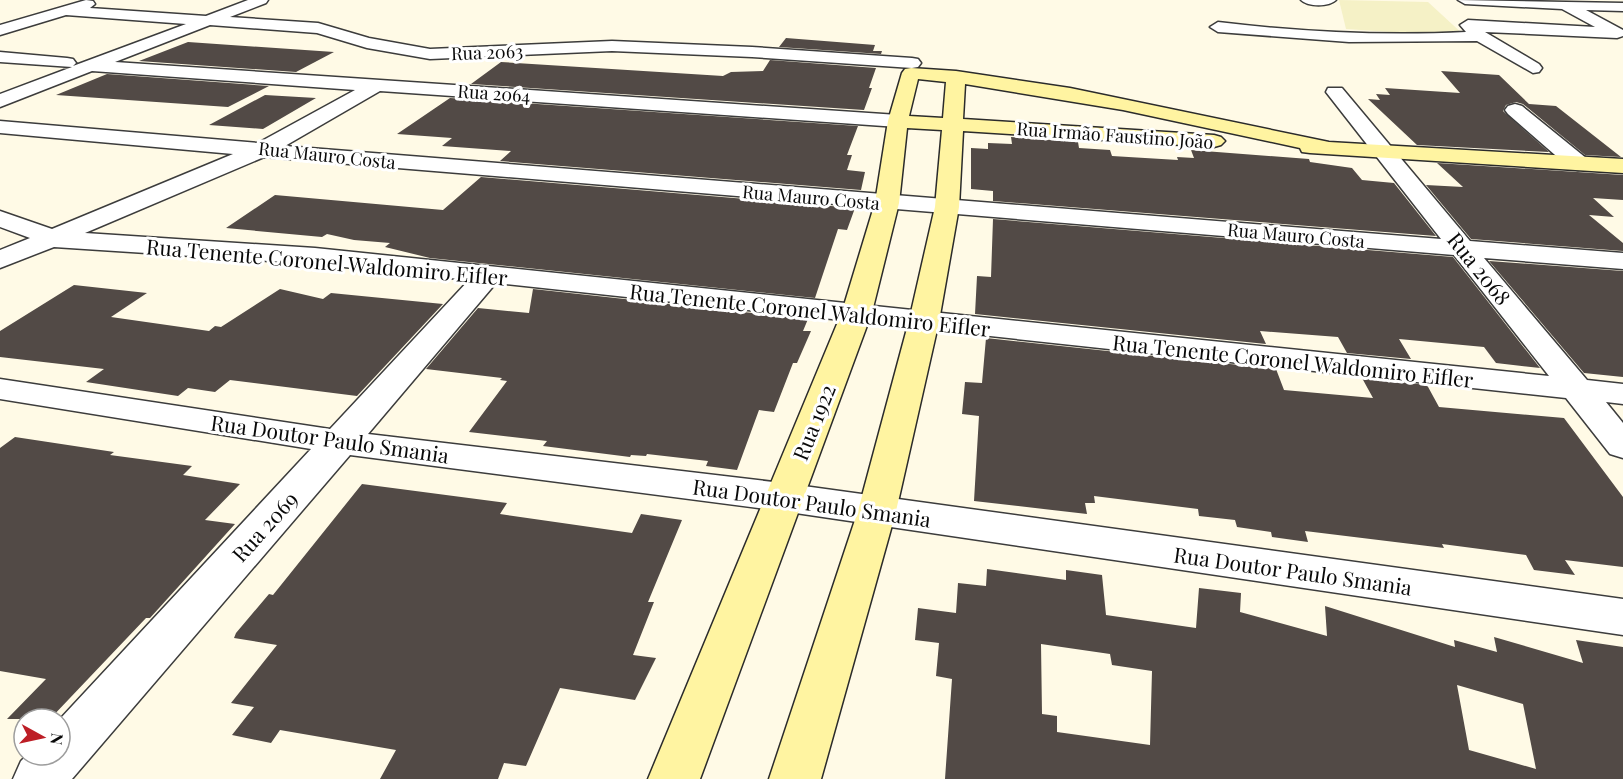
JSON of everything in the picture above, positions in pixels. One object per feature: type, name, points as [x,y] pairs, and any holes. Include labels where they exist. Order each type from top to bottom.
[{"type":"street","points":[[0,30],[101,0]]},
{"type":"street","points":[[0,89],[235,0]]},
{"type":"street","points":[[0,100],[261,0]]},
{"type":"street","points":[[1308,0],[1329,0]]},
{"type":"street","points":[[1465,0],[1623,7]]},
{"type":"street","points":[[1218,27],[1274,34],[1384,39],[1469,26],[1617,33],[1566,5]]},
{"type":"street","name":"Rua 2063","points":[[66,11],[318,28],[367,43],[430,54],[612,46],[752,52],[912,63]]},
{"type":"street","points":[[1469,26],[1533,68]]},
{"type":"street","points":[[0,261],[266,148],[430,54]]},
{"type":"street","points":[[0,57],[67,63]]},
{"type":"street","name":"Rua Irmão Faustino João","points":[[912,63],[956,76],[1074,96],[1333,148]]},
{"type":"street","name":"Rua 1922","points":[[674,779],[856,312],[887,203],[898,121],[912,63]]},
{"type":"street","name":"Rua 2064","points":[[91,66],[898,121]]},
{"type":"street","points":[[795,779],[877,511],[924,321],[947,207],[956,76]]},
{"type":"street","name":"Rua 2068","points":[[1335,92],[1465,248],[1623,446]]},
{"type":"street","points":[[1515,110],[1578,163]]},
{"type":"street","name":"Rua Irmão Faustino João","points":[[898,121],[1623,166]]},
{"type":"street","name":"Rua Mauro Costa","points":[[0,127],[266,148],[497,171],[1623,261]]},
{"type":"street","name":"Rua Tenente Coronel Waldomiro Eifler","points":[[0,218],[55,239],[315,256],[1623,394]]},
{"type":"street","name":"Rua 2069","points":[[39,779],[489,275]]},
{"type":"street","name":"Rua Doutor Paulo Smania","points":[[0,389],[339,442],[782,497],[1623,617]]},
{"type":"shaded area","points":[[1339,0],[1428,2],[1466,37],[1346,29]]},
{"type":"building","points":[[786,38],[875,45],[873,51],[882,51],[881,54],[779,47]]},
{"type":"building","points":[[188,42],[334,52],[296,72],[139,61]]},
{"type":"building","points":[[770,60],[876,68],[864,110],[471,84],[501,62],[723,76],[731,72],[763,71]]},
{"type":"building","points":[[1441,71],[1499,75],[1529,104],[1556,106],[1621,157],[1585,155],[1523,104],[1516,102],[1506,105],[1503,111],[1549,152],[1417,145],[1368,99],[1380,100],[1376,94],[1390,95],[1385,88],[1460,93]]},
{"type":"building","points":[[107,74],[269,86],[228,107],[56,95]]},
{"type":"building","points":[[265,95],[316,98],[263,129],[209,125]]},
{"type":"building","points":[[450,98],[858,126],[847,155],[852,155],[847,170],[865,172],[861,190],[500,161],[511,151],[442,146],[452,138],[397,134]]},
{"type":"building","points":[[1011,137],[1078,142],[1079,148],[1110,150],[1112,156],[1178,160],[1177,157],[1194,158],[1191,150],[1309,159],[1310,162],[1352,168],[1362,180],[1394,183],[1436,236],[993,201],[993,191],[971,189],[971,148],[988,149],[988,143],[1012,144]]},
{"type":"building","points":[[1437,163],[1623,175],[1623,200],[1593,198],[1614,217],[1589,215],[1623,243],[1623,251],[1471,239],[1426,185],[1463,187]]},
{"type":"building","points":[[481,177],[855,208],[847,230],[838,229],[815,298],[430,258],[385,247],[390,243],[354,240],[327,234],[322,237],[226,228],[275,195],[443,210]]},
{"type":"building","points":[[993,219],[1453,257],[1540,368],[1496,363],[1484,347],[1399,339],[1411,359],[1347,353],[1338,337],[1260,331],[1266,344],[975,314],[977,276],[991,277]]},
{"type":"building","points":[[1489,261],[1623,271],[1623,377],[1584,373]]},
{"type":"building","points":[[74,285],[147,293],[111,317],[209,331],[215,326],[221,327],[280,289],[323,299],[331,293],[443,304],[357,396],[230,380],[215,392],[188,388],[178,396],[86,382],[104,369],[0,357],[0,331]]},
{"type":"building","points":[[533,289],[808,319],[803,331],[811,331],[797,363],[793,363],[774,412],[759,410],[737,470],[706,466],[708,461],[647,454],[630,457],[543,446],[547,441],[469,432],[507,381],[500,380],[502,378],[426,369],[478,308],[529,313]]},
{"type":"building","points":[[986,338],[1276,369],[1284,390],[1373,398],[1362,378],[1427,385],[1439,407],[1564,418],[1623,497],[1623,567],[1565,560],[1575,575],[1534,570],[1526,555],[1442,544],[1444,548],[1305,531],[1308,542],[1272,537],[1271,532],[1237,527],[1235,520],[1199,516],[1198,509],[1094,496],[1095,503],[1085,503],[1087,514],[974,501],[979,416],[962,414],[965,382],[982,383]]},
{"type":"building","points":[[15,437],[114,452],[110,455],[192,466],[183,475],[240,484],[205,520],[235,524],[150,618],[146,618],[61,707],[19,707],[46,679],[0,671],[0,448]]},
{"type":"building","points":[[362,484],[507,503],[500,514],[632,533],[641,514],[682,520],[648,602],[654,602],[633,655],[656,658],[635,700],[560,688],[526,766],[504,763],[498,779],[380,779],[396,750],[280,730],[271,743],[232,735],[254,707],[231,703],[277,645],[234,638],[236,633],[269,594],[273,595]]},
{"type":"building","points":[[987,569],[1066,580],[1066,570],[1102,575],[1106,615],[1196,628],[1199,588],[1241,593],[1240,612],[1327,636],[1325,606],[1455,647],[1454,640],[1497,652],[1494,637],[1583,663],[1576,640],[1623,647],[1623,779],[945,779],[952,679],[936,676],[939,643],[915,640],[918,608],[956,613],[958,583],[986,586]],"holes":[[[1041,644],[1110,654],[1112,665],[1152,671],[1150,745],[1057,732],[1057,716],[1042,714]],[[1457,685],[1523,704],[1536,769],[1469,750]]]}]
